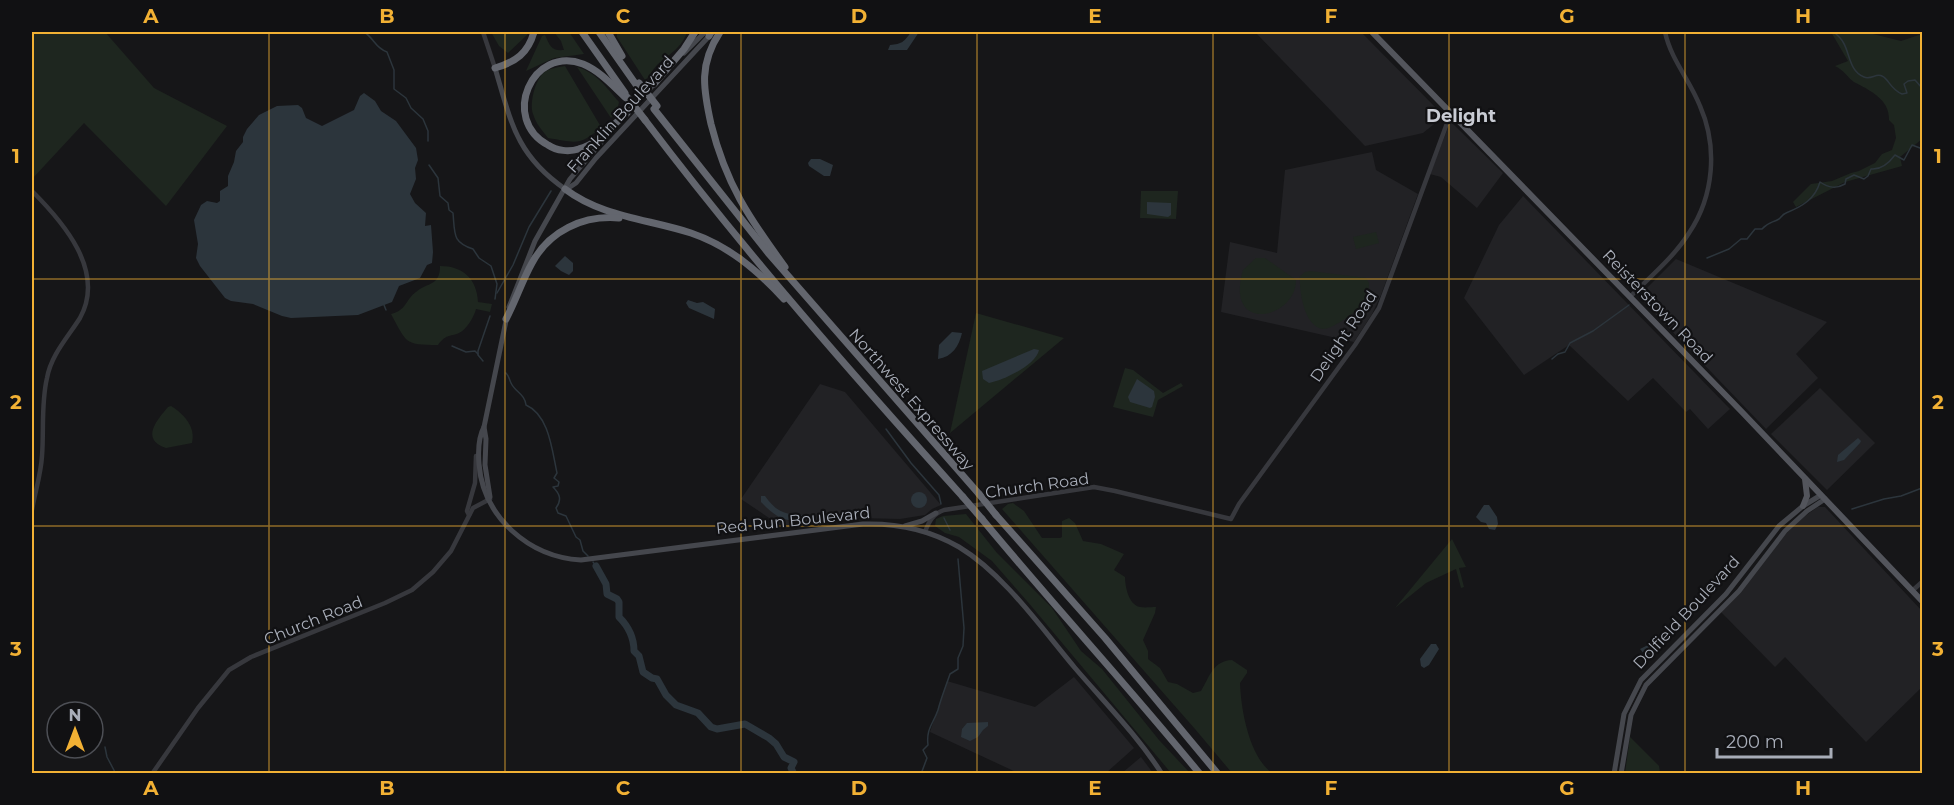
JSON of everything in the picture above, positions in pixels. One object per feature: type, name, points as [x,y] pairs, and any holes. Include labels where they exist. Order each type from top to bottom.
[{"type":"highway","points":[[495,68],[514,61],[524,53],[534,32]]},
{"type":"highway","name":"Northwest Expressway","points":[[582,32],[627,98],[759,263],[1144,706],[1200,774]]},
{"type":"highway","name":"Northwest Expressway","points":[[598,32],[728,204],[832,328],[1105,638],[1218,774]]},
{"type":"highway","points":[[608,32],[638,85]]},
{"type":"highway","points":[[654,84],[684,49],[695,32]]},
{"type":"highway","points":[[720,32],[707,57],[704,84],[714,134],[725,171],[748,214],[832,328]]},
{"type":"highway","points":[[627,98],[590,68],[579,63],[562,62],[550,65],[534,77],[526,92],[524,107],[528,125],[536,137],[553,148],[567,151],[591,144],[627,113]]},
{"type":"highway","points":[[565,189],[597,208],[703,238],[745,262],[764,278],[852,372]]},
{"type":"highway","points":[[506,319],[535,257],[564,229],[598,218],[615,217],[648,222]]},
{"type":"main road","name":"Reisterstown Road","points":[[1372,32],[1923,601]]},
{"type":"main road","name":"Franklin Boulevard","points":[[565,189],[570,179],[627,113],[654,84],[710,33]]},
{"type":"main road","name":"Franklin Boulevard","points":[[565,189],[576,183],[710,33]]},
{"type":"main road","points":[[495,68],[518,140],[531,160],[565,189]]},
{"type":"main road","name":"Red Run Boulevard","points":[[565,189],[535,241],[516,286],[506,319],[482,430],[478,456],[484,491],[506,525],[526,543],[557,556],[587,559],[854,525],[903,526],[926,532],[959,547],[992,572],[1139,742],[1162,774]]},
{"type":"main road","points":[[1803,506],[1808,496],[1805,478]]},
{"type":"main road","name":"Dolfield Boulevard","points":[[1614,774],[1624,714],[1641,680],[1726,594],[1779,526],[1803,506],[1823,497]]},
{"type":"main road","name":"Dolfield Boulevard","points":[[1621,774],[1631,715],[1646,685],[1739,591],[1785,531],[1823,497]]},
{"type":"main road","points":[[903,526],[921,521],[936,513]]},
{"type":"street","points":[[483,32],[495,68]]},
{"type":"street","points":[[1630,297],[1672,254],[1689,232],[1700,212],[1709,183],[1711,150],[1704,113],[1696,95],[1677,65],[1665,32]]},
{"type":"street","name":"Delight Road","points":[[1231,519],[1239,504],[1355,345],[1379,308],[1446,126],[1453,114]]},
{"type":"street","points":[[32,191],[53,214],[74,243],[84,262],[88,282],[87,299],[83,312],[54,358],[47,375],[42,456],[32,510]]},
{"type":"street","points":[[469,516],[467,511],[474,492],[477,449],[482,430]]},
{"type":"street","name":"Church Road","points":[[936,513],[1094,488],[1231,519]]},
{"type":"street","name":"Church Road","points":[[152,774],[198,708],[229,670],[251,657],[412,590],[430,575],[457,543],[476,506],[490,499]]},
{"type":"street","points":[[926,532],[930,520],[936,513]]},
{"type":"street","points":[[1912,591],[1923,582]]},
{"type":"shaded area","points":[[32,32],[105,32],[154,88],[227,126],[166,206],[84,123],[32,179]]},
{"type":"shaded area","points":[[491,32],[528,32],[508,53],[499,46]]},
{"type":"shaded area","points":[[554,32],[569,32],[584,54],[554,58],[526,71],[542,36],[545,35],[554,49],[564,50]]},
{"type":"shaded area","points":[[617,32],[687,32],[678,47],[657,65],[645,80],[617,37]]},
{"type":"shaded area","points":[[911,32],[919,32],[907,50],[888,50],[890,45],[902,42]]},
{"type":"shaded area","points":[[1255,32],[1361,32],[1444,116],[1423,133],[1365,146]]},
{"type":"shaded area","points":[[1831,32],[1865,32],[1901,41],[1922,34],[1922,139],[1900,157],[1902,166],[1845,182],[1796,207],[1793,202],[1811,184],[1832,181],[1875,163],[1882,154],[1892,150],[1896,138],[1894,125],[1889,120],[1886,106],[1882,101],[1835,66],[1848,61]]},
{"type":"shaded area","points":[[565,66],[601,127],[588,138],[577,142],[548,138],[539,127],[532,109],[534,90],[542,74]]},
{"type":"shaded area","points":[[577,67],[596,77],[619,102],[617,111],[611,118]]},
{"type":"shaded area","points":[[364,93],[375,101],[381,111],[396,121],[416,148],[418,160],[415,168],[416,179],[410,194],[415,203],[426,213],[425,226],[431,225],[432,263],[427,265],[420,278],[399,286],[392,302],[358,315],[291,318],[253,304],[225,298],[196,258],[198,244],[194,220],[201,205],[207,201],[217,203],[220,201],[220,191],[228,186],[228,176],[236,151],[243,142],[247,129],[259,115],[277,106],[298,105],[302,108],[306,118],[322,126],[354,110],[360,96]]},
{"type":"shaded area","points":[[1452,123],[1503,173],[1477,208],[1441,177],[1430,174],[1449,125]]},
{"type":"shaded area","points":[[1372,152],[1376,170],[1418,194],[1381,295],[1354,342],[1221,312],[1230,242],[1277,253],[1285,170]]},
{"type":"shaded area","points":[[811,159],[820,159],[833,165],[830,176],[824,176],[809,166]]},
{"type":"shaded area","points":[[1141,191],[1178,191],[1176,219],[1140,218]]},
{"type":"shaded area","points":[[1523,196],[1730,409],[1708,429],[1690,409],[1686,412],[1653,378],[1628,401],[1569,345],[1524,375],[1464,298],[1499,225]]},
{"type":"shaded area","points":[[1147,202],[1171,203],[1171,215],[1168,217],[1147,214]]},
{"type":"shaded area","points":[[1376,232],[1379,243],[1356,249],[1353,237]]},
{"type":"shaded area","points":[[565,256],[573,263],[573,271],[569,275],[555,266]]},
{"type":"shaded area","points":[[1256,258],[1265,258],[1296,280],[1293,293],[1285,304],[1274,311],[1262,314],[1251,312],[1243,304],[1240,291],[1243,270]]},
{"type":"shaded area","points":[[1676,259],[1827,322],[1796,354],[1818,378],[1766,429],[1640,298],[1640,295]]},
{"type":"shaded area","points":[[440,266],[456,268],[467,275],[475,287],[478,302],[492,304],[490,312],[476,309],[465,329],[446,337],[438,345],[412,343],[404,337],[391,314],[400,310],[412,295],[436,280]]},
{"type":"shaded area","points":[[1310,271],[1366,278],[1369,283],[1366,299],[1358,309],[1339,323],[1323,329],[1317,327],[1307,315],[1300,290],[1300,276]]},
{"type":"shaded area","points":[[688,300],[703,302],[715,309],[714,319],[689,308],[686,303]]},
{"type":"shaded area","points":[[976,313],[1064,338],[950,433]]},
{"type":"shaded area","points":[[952,332],[962,333],[959,342],[951,353],[938,359],[939,345]]},
{"type":"shaded area","points":[[1034,349],[1039,350],[1037,356],[1018,371],[989,383],[983,379],[982,371]]},
{"type":"shaded area","points":[[1125,368],[1133,370],[1163,393],[1181,383],[1183,386],[1158,400],[1153,417],[1113,407]]},
{"type":"shaded area","points":[[1137,379],[1154,391],[1155,397],[1150,408],[1130,402],[1128,397]]},
{"type":"shaded area","points":[[820,384],[845,392],[941,505],[925,515],[900,519],[860,518],[784,528],[741,499]]},
{"type":"shaded area","points":[[1820,388],[1875,443],[1827,490],[1771,434]]},
{"type":"shaded area","points":[[171,406],[191,426],[192,443],[166,448],[154,440],[152,434],[156,423]]},
{"type":"shaded area","points":[[1858,438],[1860,443],[1844,460],[1837,462],[1838,455]]},
{"type":"shaded area","points":[[919,492],[925,494],[927,500],[925,506],[919,508],[913,506],[911,500],[913,494]]},
{"type":"shaded area","points":[[761,496],[765,496],[776,508],[786,513],[815,517],[791,520],[779,517],[761,502]]},
{"type":"shaded area","points":[[1013,503],[1024,511],[1042,538],[1062,537],[1062,521],[1069,518],[1075,523],[1083,541],[1101,544],[1124,554],[1114,570],[1125,577],[1130,599],[1136,606],[1156,607],[1143,640],[1148,651],[1148,659],[1160,668],[1168,682],[1193,693],[1201,691],[1213,670],[1220,663],[1232,660],[1247,670],[1240,683],[1244,719],[1257,756],[1272,773],[1232,773],[1002,509]]},
{"type":"shaded area","points":[[1484,505],[1489,505],[1497,517],[1498,524],[1495,530],[1489,529],[1486,523],[1476,517]]},
{"type":"shaded area","points":[[1818,507],[1825,507],[1922,611],[1922,687],[1866,742],[1785,657],[1775,667],[1721,612],[1780,540],[1799,520]]},
{"type":"shaded area","points":[[966,514],[997,553],[1052,608],[1081,651],[1102,669],[1159,740],[1190,773],[1171,773],[992,561],[959,537],[945,533],[935,526],[936,519],[943,516]]},
{"type":"shaded area","points":[[1452,539],[1466,567],[1459,568],[1464,587],[1461,588],[1456,569],[1426,583],[1395,608]]},
{"type":"shaded area","points":[[1652,643],[1656,646],[1655,652],[1645,655],[1640,649]]},
{"type":"shaded area","points":[[1431,644],[1436,644],[1439,649],[1429,665],[1424,668],[1421,666],[1420,659]]},
{"type":"shaded area","points":[[1074,677],[1134,748],[1106,773],[1018,773],[930,732],[947,681],[1035,707]]},
{"type":"shaded area","points":[[988,722],[988,726],[978,737],[970,741],[961,737],[962,729],[967,723]]},
{"type":"shaded area","points":[[1630,737],[1659,766],[1660,773],[1625,773]]},
{"type":"shaded area","points":[[1141,757],[1153,773],[1122,773]]},
{"type":"waterway","points":[[364,32],[387,52],[394,70],[394,89],[406,98],[411,108],[423,119],[428,131],[428,141]]},
{"type":"waterway","points":[[1834,32],[1845,46],[1855,71],[1859,74],[1867,78],[1882,76],[1902,94],[1907,93],[1904,84],[1908,81],[1915,80],[1922,88]]},
{"type":"waterway","points":[[1707,258],[1729,249],[1741,239],[1747,239],[1755,229],[1762,229],[1785,213],[1803,205],[1815,193],[1820,182],[1829,187],[1839,187],[1845,184],[1846,179],[1854,175],[1864,179],[1871,169],[1884,165],[1895,155],[1904,160],[1912,145],[1920,148],[1922,146]]},
{"type":"waterway","points":[[429,165],[438,178],[440,196],[448,203],[449,210],[453,213],[458,240],[473,249],[479,258],[491,266],[497,284],[495,299]]},
{"type":"waterway","points":[[497,293],[513,265],[529,227],[551,191]]},
{"type":"waterway","points":[[384,305],[386,310]]},
{"type":"waterway","points":[[1552,359],[1565,352],[1570,343],[1593,331],[1629,305]]},
{"type":"waterway","points":[[483,361],[478,351],[490,316]]},
{"type":"waterway","points":[[452,346],[466,352],[475,351],[478,354]]},
{"type":"waterway","points":[[506,373],[513,386],[524,398],[526,405],[534,410],[545,425],[557,473],[554,478],[559,482],[558,486],[553,487],[559,497],[556,508],[558,513],[566,516],[576,537],[580,540],[583,551],[588,556]]},
{"type":"waterway","points":[[886,429],[939,495],[941,504]]},
{"type":"waterway","points":[[1852,509],[1922,488]]},
{"type":"waterway","points":[[944,518],[950,530]]},
{"type":"waterway","points":[[921,774],[927,758],[923,750],[928,745],[929,731],[950,674],[958,669],[958,658],[963,646],[964,628],[958,559]]},
{"type":"waterway","points":[[593,562],[596,566]]},
{"type":"waterway","points":[[596,566],[606,584],[607,594],[619,602],[619,617],[630,632],[634,651],[639,656],[643,672],[657,679],[666,695],[676,705],[698,713],[711,727],[717,729],[745,724],[769,738],[784,757],[794,762],[791,768],[794,774]]},
{"type":"waterway","points":[[105,747],[107,757],[116,774]]},
{"type":"district","name":"Delight","points":[[1461,116]]}]
